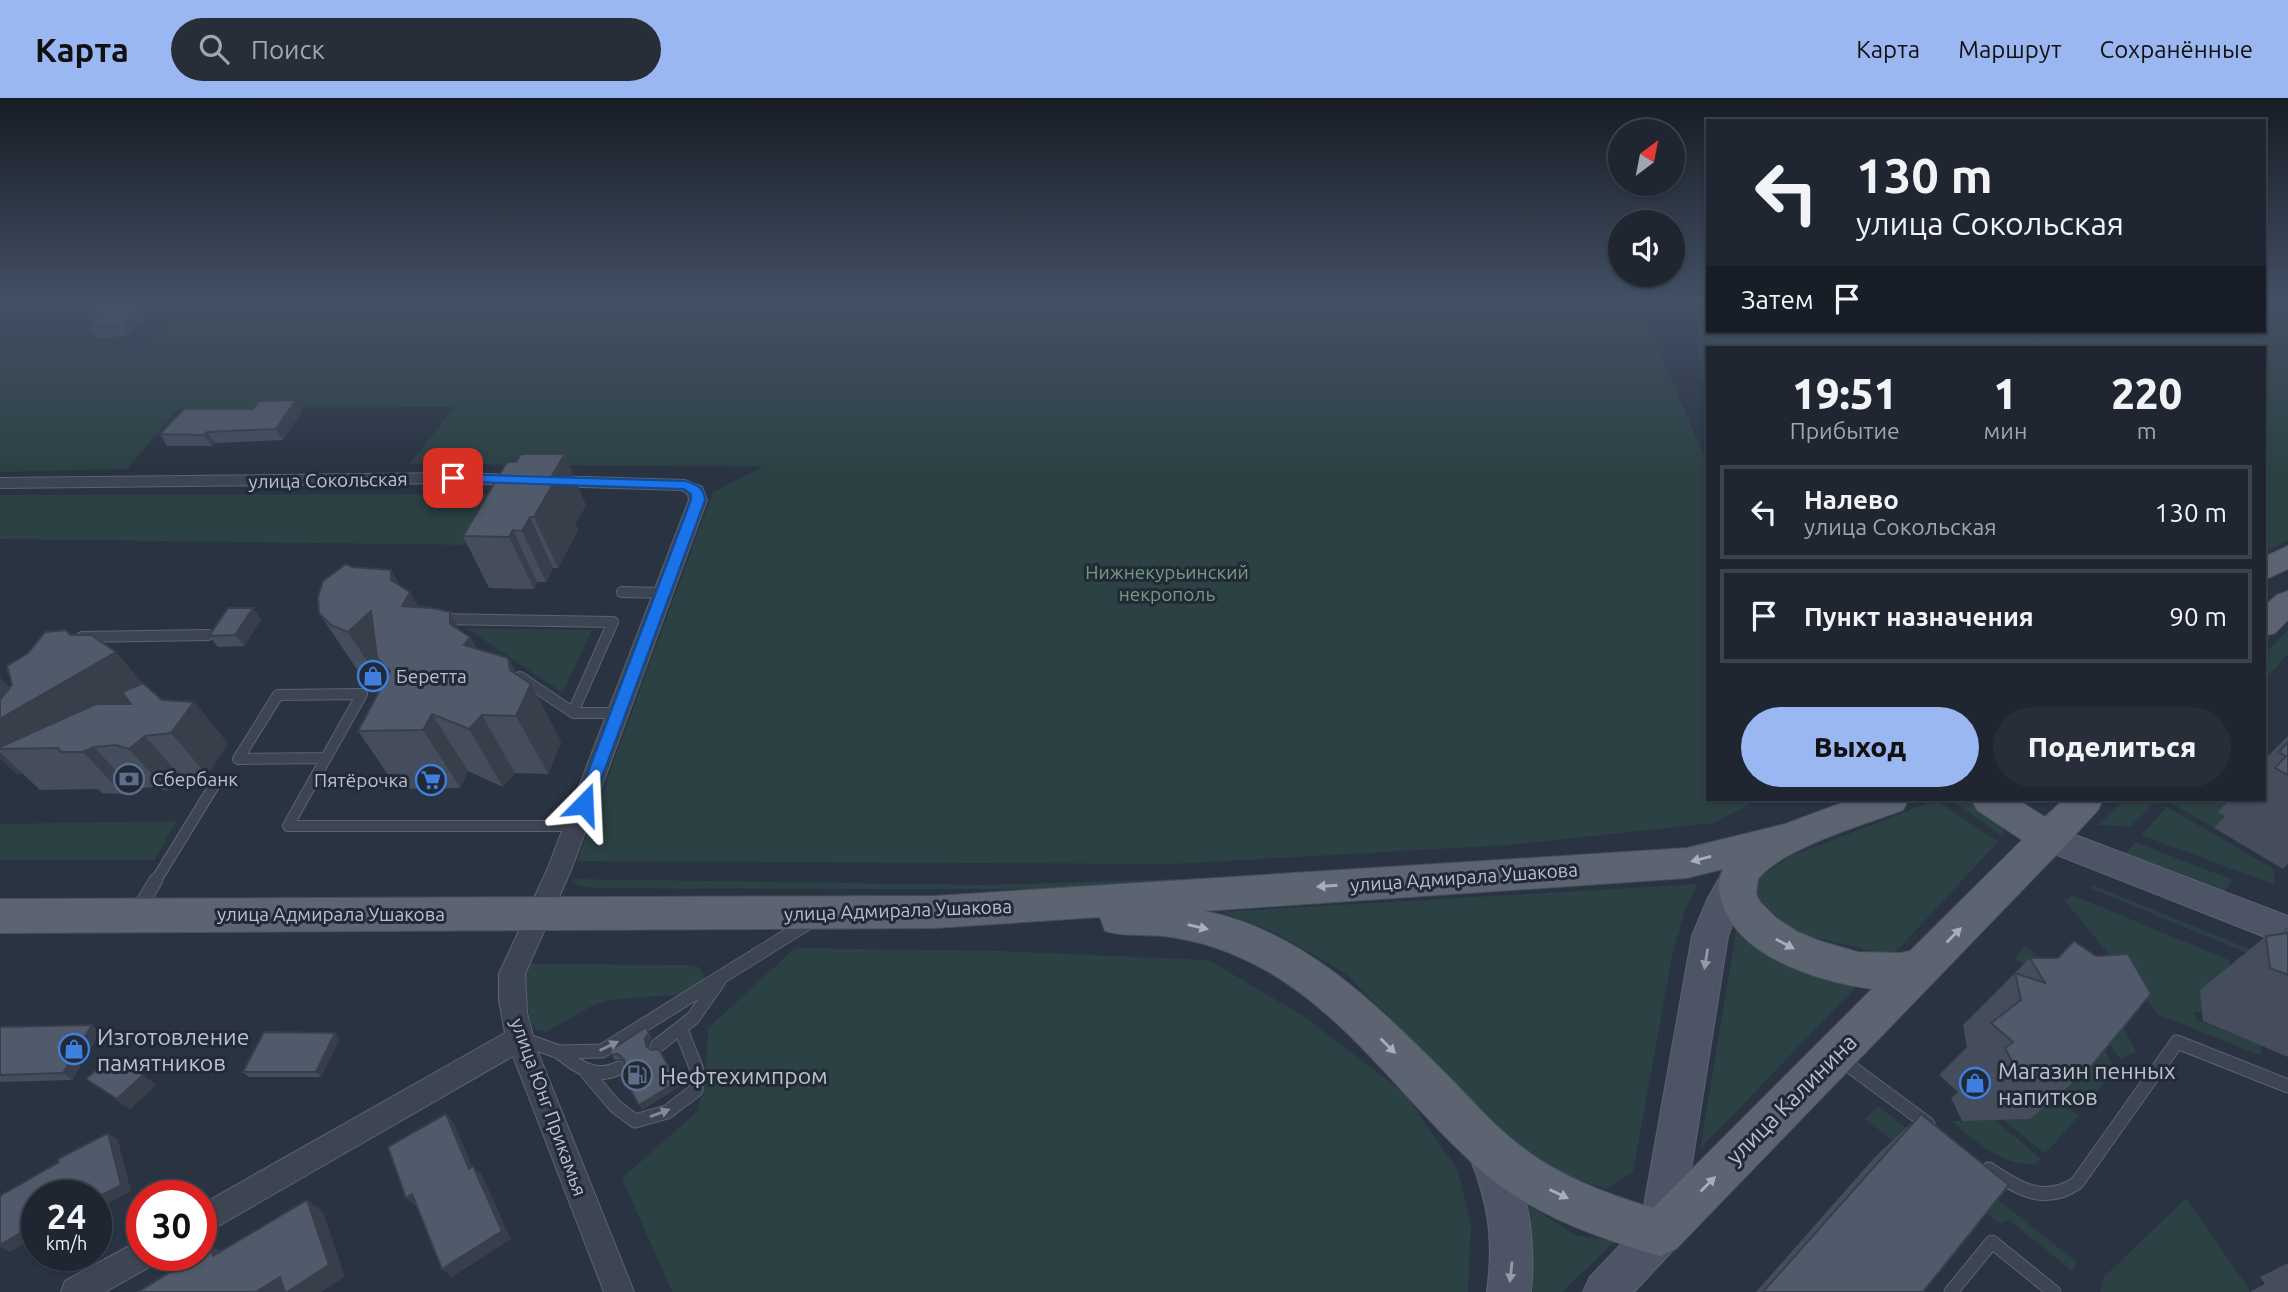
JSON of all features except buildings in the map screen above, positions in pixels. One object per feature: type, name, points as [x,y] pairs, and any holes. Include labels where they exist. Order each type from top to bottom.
[{"type":"main road","points":[[2266,569],[2288,555]]},
{"type":"main road","points":[[2266,623],[2288,602]]},
{"type":"main road","points":[[935,912],[1167,920],[1217,932],[1264,949],[1306,974],[1346,1004],[1508,1164],[1559,1195],[1660,1233],[1710,936],[1725,898],[1740,873],[1751,861],[1791,838],[1887,801]]},
{"type":"main road","points":[[1992,801],[2049,838],[2288,931]]},
{"type":"main road","name":"улица Калинина","points":[[1605,1292],[2084,801]]},
{"type":"main road","name":"улица Адмирала Ушакова","points":[[0,916],[540,913],[821,915],[935,912],[1687,863],[1791,838]]},
{"type":"main road","points":[[1740,873],[1738,891],[1748,915],[1760,929],[1783,944],[1843,967],[1875,972],[1901,972],[1923,966]]},
{"type":"main road","points":[[1479,1138],[1504,1188],[1511,1219],[1513,1254],[1509,1292]]},
{"type":"street","name":"улица Сокольская","points":[[0,483],[453,478],[685,485],[696,491]]},
{"type":"street","name":"улица Юнг Прикамья","points":[[619,1292],[520,1038],[512,1005],[512,974],[576,827],[698,500],[696,491]]},
{"type":"street","points":[[217,1211],[520,1038]]},
{"type":"street","points":[[76,1292],[126,1263]]},
{"type":"lane","points":[[622,592],[663,593]]},
{"type":"lane","points":[[457,635],[428,619],[613,622],[573,712]]},
{"type":"lane","points":[[75,637],[208,635]]},
{"type":"lane","points":[[515,674],[573,712],[618,713]]},
{"type":"lane","points":[[327,758],[239,759],[278,695],[362,694],[327,758],[288,825],[576,827]]},
{"type":"lane","points":[[135,915],[217,781]]},
{"type":"lane","points":[[559,1052],[603,1051],[821,915]]},
{"type":"lane","points":[[657,1046],[682,1032],[701,1012],[720,980]]},
{"type":"lane","points":[[520,1038],[559,1052],[588,1074],[615,1106],[635,1121],[667,1112],[696,1090],[697,1070],[682,1032]]},
{"type":"lane","points":[[1980,1163],[2012,1185],[2032,1193],[2065,1193],[2077,1183],[2177,1042],[2288,1087]]},
{"type":"lane","points":[[1835,1055],[1936,1130]]},
{"type":"lane","points":[[588,1074],[609,1074],[620,1068]]},
{"type":"lane","points":[[1951,1292],[1992,1242],[2054,1292]]},
{"type":"green space","name":"Нижнекурьинский некрополь","points":[[0,358],[1662,358],[1706,459],[1706,801],[1755,801],[1714,823],[1509,845],[1173,864],[577,861],[713,492],[763,467],[409,464],[455,407],[179,408],[127,469],[0,472]]},
{"type":"green space","points":[[1700,358],[1706,358],[1706,386],[1702,381]]},
{"type":"green space","points":[[2266,358],[2288,358],[2288,540],[2266,551]]},
{"type":"green space","points":[[505,494],[474,545],[0,539],[0,495]]},
{"type":"green space","points":[[466,628],[592,630],[563,693]]},
{"type":"green space","points":[[2288,630],[2288,654],[2266,678],[2266,653]]},
{"type":"green space","points":[[1933,801],[1937,801],[1998,842],[1892,956],[1805,935],[1768,921],[1751,890],[1759,877],[1791,856]]},
{"type":"green space","points":[[1953,801],[1970,801],[1982,805],[2004,826],[2003,837]]},
{"type":"green space","points":[[2124,801],[2156,801],[2130,827],[2098,825]]},
{"type":"green space","points":[[2176,801],[2228,801],[2218,812],[2225,816],[2214,828],[2173,804]]},
{"type":"green space","points":[[2167,807],[2274,869],[2275,885],[2141,835]]},
{"type":"green space","points":[[177,821],[154,860],[0,860],[0,824]]},
{"type":"green space","points":[[2135,842],[2233,880],[2223,894],[2124,856]]},
{"type":"green space","points":[[1332,874],[1131,890],[595,888],[579,886],[571,879],[983,885]]},
{"type":"green space","points":[[1698,884],[1685,909],[1672,957],[1633,1172],[1607,1189],[1560,1174],[1514,1141],[1346,974],[1276,933],[1221,912]]},
{"type":"green space","points":[[2093,885],[2288,965],[2288,970],[2090,888]]},
{"type":"green space","points":[[2072,895],[2229,960],[2229,986],[2202,1013],[2194,1012],[2196,1019],[2260,1045],[2261,1056],[2159,1015],[2065,901]]},
{"type":"green space","points":[[1737,926],[1757,949],[1773,957],[1858,985],[1700,1149]]},
{"type":"green space","points":[[2025,945],[2126,1032],[2136,1052],[2120,1059],[2079,1002],[2014,958]]},
{"type":"green space","points":[[795,948],[1001,951],[1209,960],[1305,1017],[1405,1094],[1457,1169],[1471,1223],[1468,1292],[672,1292],[622,1178],[698,1111],[706,1068],[708,1028]]},
{"type":"green space","points":[[530,964],[690,965],[699,967],[705,976],[703,982],[683,994],[610,1000],[592,1006],[546,1032],[534,1029],[529,1015],[523,978]]},
{"type":"green space","points":[[2104,1048],[2114,1070],[2086,1108],[2057,1087]]},
{"type":"green space","points":[[2050,1095],[2079,1116],[2045,1154],[2004,1120],[2030,1119]]},
{"type":"green space","points":[[1878,1106],[2077,1262],[2072,1271],[2009,1220],[2000,1224],[1865,1119]]},
{"type":"green space","points":[[1995,1120],[2041,1159],[2036,1164],[2024,1164],[2001,1157],[1951,1121]]},
{"type":"green space","points":[[1517,1198],[1577,1236],[1615,1241],[1562,1292],[1533,1292],[1533,1248]]},
{"type":"green space","points":[[2186,1198],[2251,1292],[2100,1292],[2104,1277]]},
{"type":"place","name":"Беретта","points":[[373,676]]},
{"type":"place","name":"Сбербанк","points":[[129,779]]},
{"type":"place","name":"Пятёрочка","points":[[431,780]]},
{"type":"place","name":"Изготовление памятников","points":[[74,1049]]},
{"type":"place","name":"Нефтехимпром","points":[[637,1075]]},
{"type":"place","name":"Магазин пенных напитков","points":[[1975,1083]]},
{"type":"route","points":[[453,478],[685,485],[694,488],[698,494],[584,804]]}]
